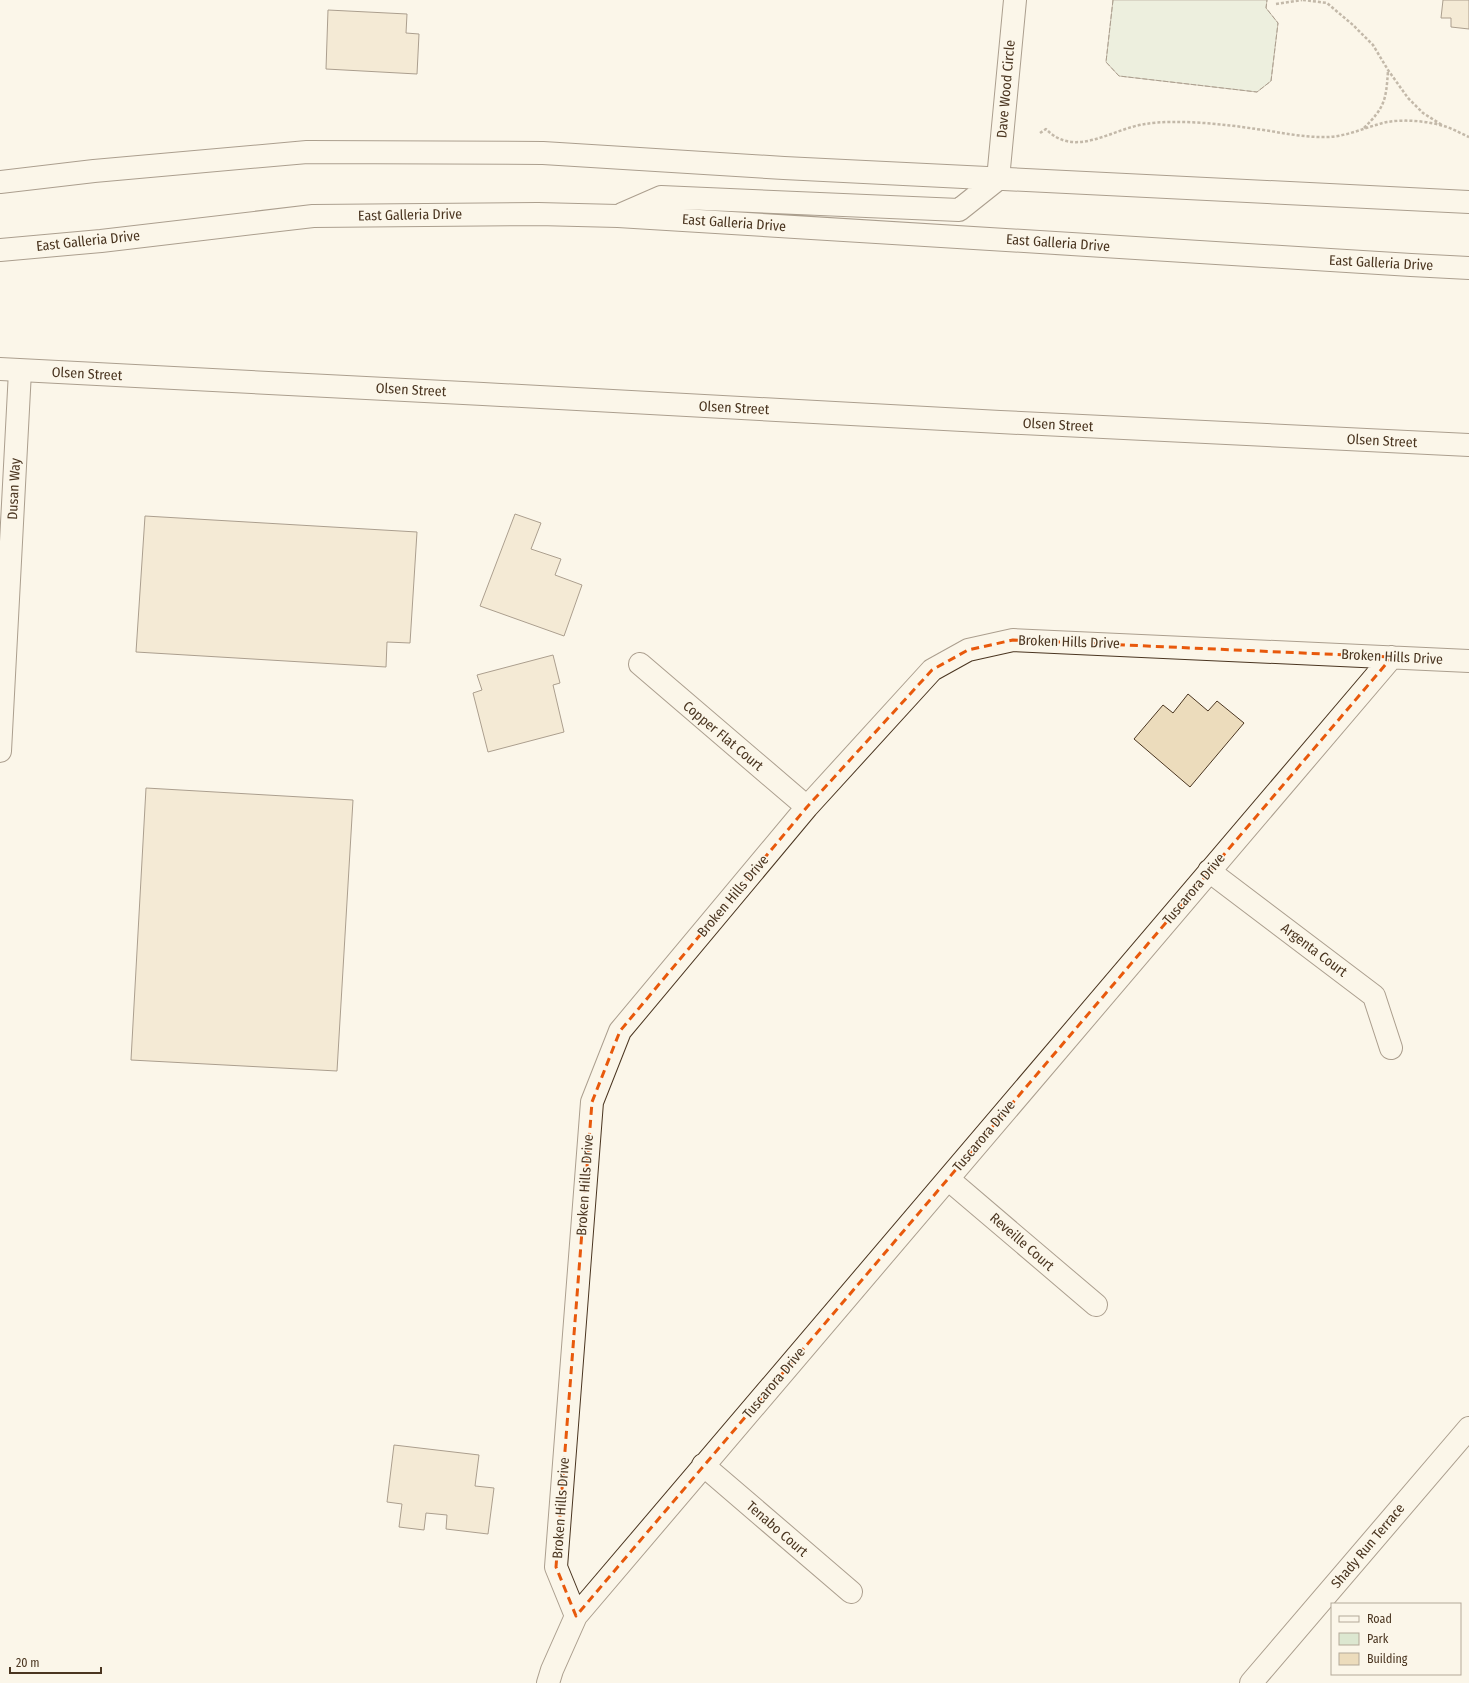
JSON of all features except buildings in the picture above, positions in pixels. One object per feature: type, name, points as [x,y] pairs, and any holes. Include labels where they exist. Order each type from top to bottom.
[{"type":"street","name":"Dave Wood Circle","points":[[998,178],[1015,0]]},
{"type":"street","points":[[0,182],[94,171],[307,152],[543,153],[1469,202]]},
{"type":"street","points":[[618,216],[661,197],[958,210],[998,178]]},
{"type":"street","name":"East Galleria Drive","points":[[0,250],[101,241],[313,216],[538,214],[618,216],[1469,268]]},
{"type":"street","name":"Olsen Street","points":[[10,370],[1469,445]]},
{"type":"street","name":"Dusan Way","points":[[0,751],[10,370]]},
{"type":"street","name":"Broken Hills Drive","points":[[576,1616],[556,1567],[592,1102],[620,1031],[807,807],[932,670],[968,650],[1012,640],[1469,661]]},
{"type":"street","name":"Tuscarora Drive","points":[[576,1616],[1392,657]]},
{"type":"street","name":"Copper Flat Court","points":[[640,664],[807,807]]},
{"type":"street","name":"Argenta Court","points":[[1210,871],[1374,996],[1391,1048]]},
{"type":"street","name":"Reveille Court","points":[[948,1179],[1096,1305]]},
{"type":"street","name":"Shady Run Terrace","points":[[1251,1683],[1469,1428]]},
{"type":"street","name":"Tenabo Court","points":[[703,1466],[851,1592]]},
{"type":"street","points":[[548,1683],[552,1670],[576,1616]]},
{"type":"path","points":[[1276,4],[1303,0],[1326,2],[1353,25],[1373,45],[1388,70],[1408,98],[1423,113],[1444,127]]},
{"type":"path","points":[[1363,130],[1375,117],[1386,99],[1388,70]]},
{"type":"path","points":[[1040,133],[1046,129],[1059,140],[1075,143],[1088,141],[1132,127],[1155,123],[1236,126],[1282,134],[1318,137],[1336,136],[1363,130],[1387,122],[1399,121],[1428,122],[1469,137]]},
{"type":"highlighted area","points":[[1013,640],[1392,657],[948,1179],[576,1616],[556,1567],[592,1102],[620,1031],[807,807],[932,670],[968,650]]},
{"type":"green space","points":[[1113,0],[1267,0],[1266,8],[1278,23],[1271,81],[1257,92],[1119,76],[1106,62]]},
{"type":"fence","points":[[1113,0],[1106,62],[1119,76],[1257,92],[1271,81],[1278,23],[1266,8],[1267,0]]}]
